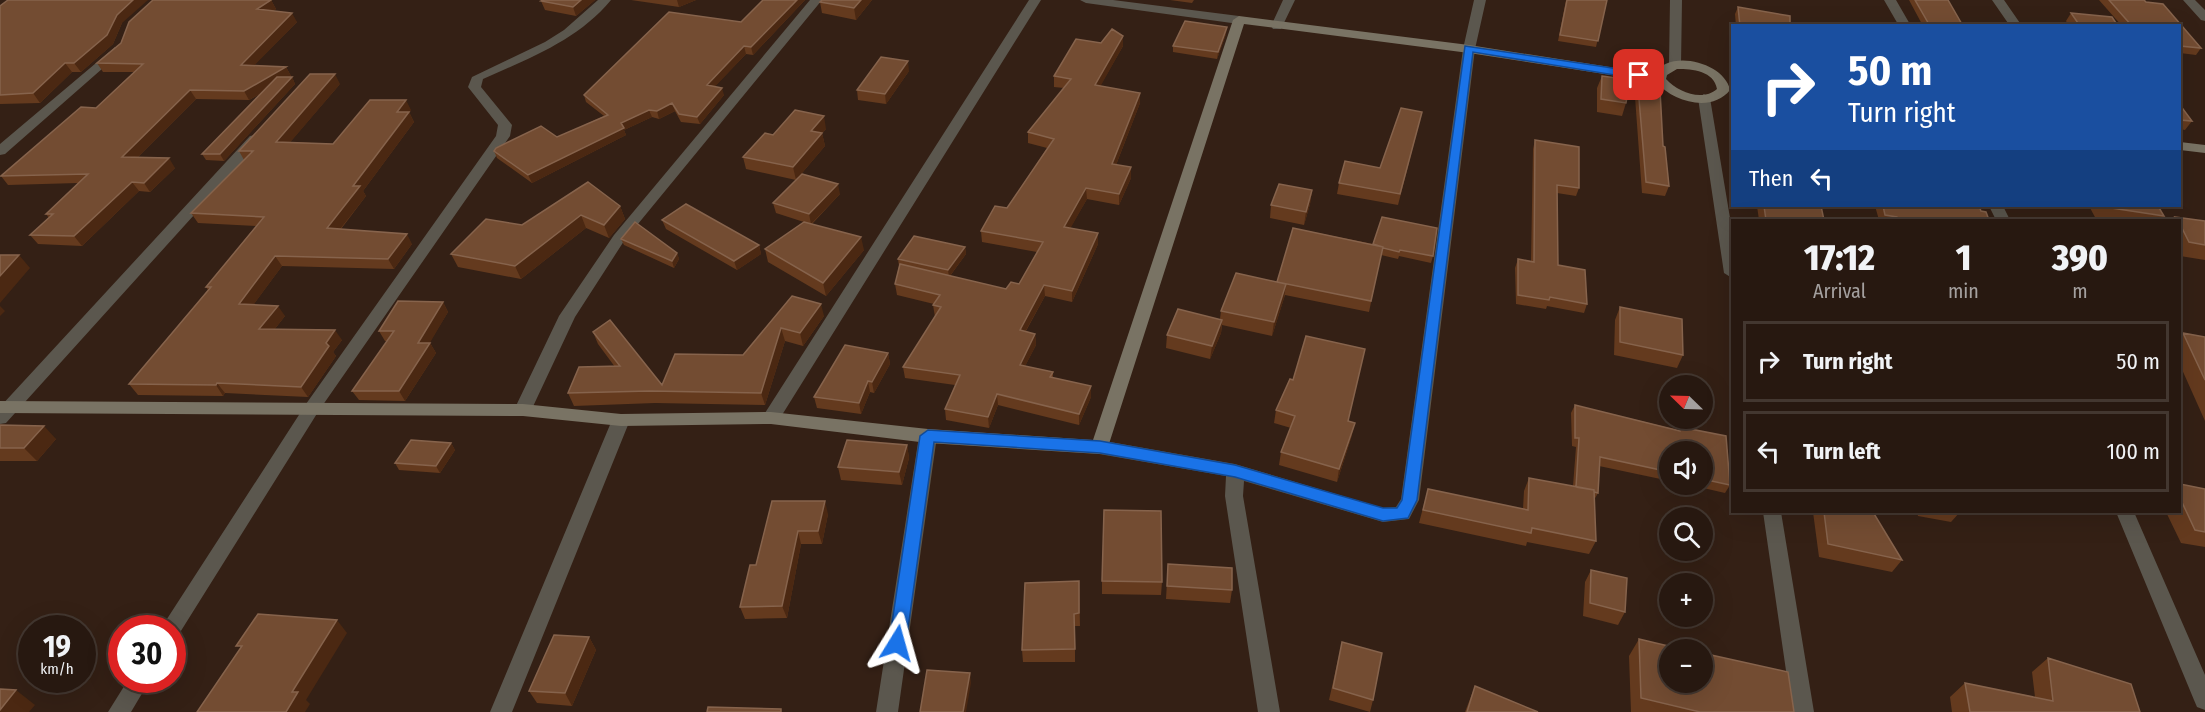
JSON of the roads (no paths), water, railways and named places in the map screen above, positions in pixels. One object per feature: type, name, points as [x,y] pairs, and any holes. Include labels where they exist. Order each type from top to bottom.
[{"type":"main road","points":[[3,410],[312,408],[523,410],[621,420],[771,418],[928,436],[1100,447],[1239,20],[1468,49],[1660,79],[1671,90],[1704,98],[1721,94],[1728,85],[1705,69],[1675,65],[1666,68],[1661,73],[1660,79]]},
{"type":"main road","points":[[2181,146],[2205,149]]},
{"type":"street","points":[[180,615],[312,408],[503,136],[505,125],[474,87],[478,77],[549,45],[568,33],[605,0]]},
{"type":"street","points":[[523,410],[567,316],[619,238],[816,0]]},
{"type":"street","points":[[771,418],[1035,0]]},
{"type":"street","points":[[1093,0],[1239,20]]},
{"type":"street","points":[[1277,26],[1289,0]]},
{"type":"street","points":[[1100,447],[1235,471],[1383,515],[1402,514],[1411,488],[1468,49],[1480,0]]},
{"type":"street","points":[[1675,65],[1676,0]]},
{"type":"street","points":[[1890,0],[1904,24]]},
{"type":"street","points":[[1998,0],[2015,24]]},
{"type":"street","points":[[2189,0],[2205,16]]},
{"type":"street","points":[[0,151],[121,46],[124,37]]},
{"type":"street","points":[[1704,98],[1731,267]]},
{"type":"street","points":[[3,410],[266,127]]},
{"type":"street","points":[[501,712],[621,420]]},
{"type":"street","points":[[887,712],[928,436]]},
{"type":"street","points":[[1235,471],[1234,496],[1265,675],[1269,712]]},
{"type":"street","points":[[1772,513],[1803,712]]},
{"type":"street","points":[[2125,513],[2205,700]]},
{"type":"street","points":[[119,712],[131,693]]}]
